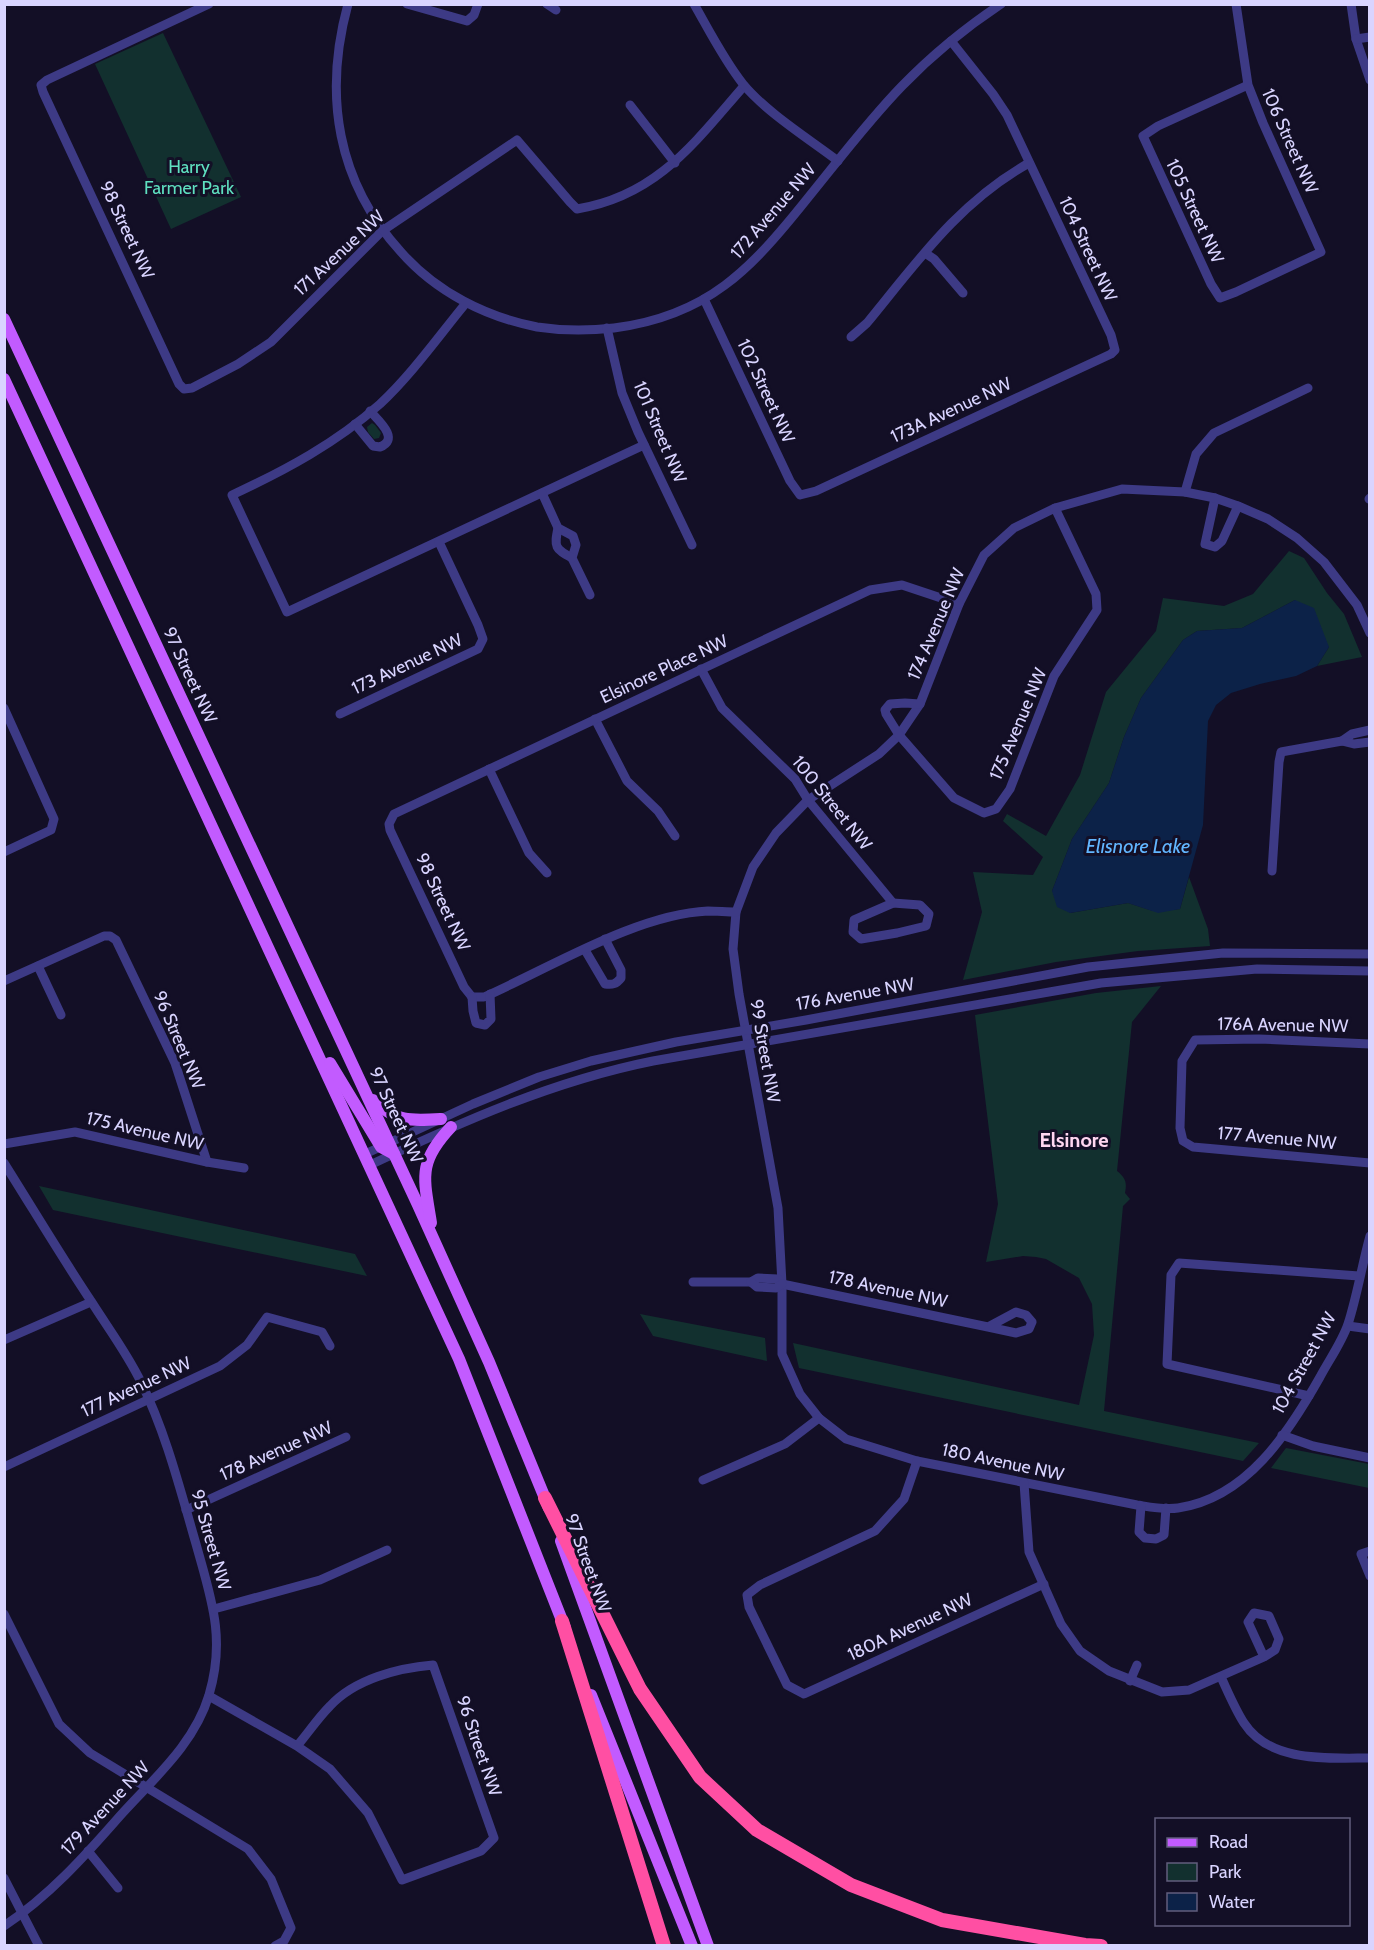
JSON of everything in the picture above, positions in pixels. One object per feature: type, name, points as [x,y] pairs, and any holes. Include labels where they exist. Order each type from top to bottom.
[{"type":"highway","points":[[545,1498],[640,1689],[700,1777],[757,1830],[851,1885],[942,1920],[1101,1946]]},
{"type":"highway","points":[[562,1621],[664,1946]]},
{"type":"highway","points":[[1077,1946],[1085,1945]]},
{"type":"main road","name":"97 Street NW","points":[[4,319],[368,1095],[388,1148],[435,1242],[489,1362],[545,1498],[708,1946]]},
{"type":"main road","points":[[4,379],[459,1359],[692,1946]]},
{"type":"main road","points":[[300,1014],[388,1148]]},
{"type":"main road","points":[[368,1095],[384,1110],[401,1119],[441,1119]]},
{"type":"main road","points":[[435,1242],[424,1179],[425,1167],[429,1155],[451,1127]]},
{"type":"street","name":"98 Street NW","points":[[184,389],[179,384],[41,85],[47,80],[209,4]]},
{"type":"street","points":[[348,4],[340,36],[336,68],[337,116],[343,147],[353,177],[382,231],[403,255],[420,272],[466,303],[411,371],[355,424],[308,457],[232,495],[287,612],[644,445]]},
{"type":"street","points":[[407,4],[467,21],[474,15],[478,4]]},
{"type":"street","points":[[547,4],[556,10]]},
{"type":"street","points":[[694,4],[721,52],[744,86],[787,124],[838,161]]},
{"type":"street","name":"172 Avenue NW","points":[[466,303],[516,322],[558,329],[607,328],[662,318],[705,299],[735,279],[764,253],[903,85],[951,41],[1001,4]]},
{"type":"street","name":"106 Street NW","points":[[1220,298],[1321,252],[1248,85],[1236,4]]},
{"type":"street","points":[[1351,4],[1356,39],[1370,80]]},
{"type":"street","points":[[1356,39],[1370,37]]},
{"type":"street","name":"104 Street NW","points":[[951,41],[1007,115],[1111,334],[1115,350]]},
{"type":"street","name":"105 Street NW","points":[[1220,298],[1211,284],[1143,136],[1158,126],[1248,85]]},
{"type":"street","points":[[630,105],[675,163],[744,86]]},
{"type":"street","name":"171 Avenue NW","points":[[184,389],[192,388],[238,364],[271,342],[382,231],[517,140],[577,209],[590,207],[630,192],[675,163]]},
{"type":"street","points":[[851,337],[867,323],[949,224],[975,200],[1029,163]]},
{"type":"street","points":[[925,253],[963,293]]},
{"type":"street","name":"102 Street NW","points":[[705,299],[790,481],[800,495]]},
{"type":"street","name":"101 Street NW","points":[[607,328],[622,393],[644,445],[693,545]]},
{"type":"street","name":"173A Avenue NW","points":[[800,495],[816,491],[1111,354],[1115,350]]},
{"type":"street","points":[[1185,492],[1196,454],[1214,433],[1308,388]]},
{"type":"street","points":[[355,424],[373,446],[380,447],[386,444],[389,438],[387,432],[370,411]]},
{"type":"street","name":"174 Avenue NW","points":[[776,833],[808,800],[879,754],[899,735],[920,704],[959,604],[984,555],[1014,528],[1055,508],[1122,489],[1185,492],[1215,498],[1238,506],[1268,519],[1297,538],[1324,562],[1357,605],[1370,633]]},
{"type":"street","points":[[542,494],[558,528],[557,548],[572,558],[590,595]]},
{"type":"street","points":[[1215,498],[1205,544],[1215,547],[1222,541],[1238,506]]},
{"type":"street","name":"175 Avenue NW","points":[[899,735],[954,798],[984,813],[996,809],[1010,789],[1054,676],[1096,610],[1096,594],[1055,508]]},
{"type":"street","points":[[558,528],[573,536],[576,545],[572,558]]},
{"type":"street","name":"173 Avenue NW","points":[[340,714],[478,649],[483,639],[481,632],[439,542]]},
{"type":"street","name":"Elsinore Place NW","points":[[390,820],[402,809],[870,590],[902,585],[959,604]]},
{"type":"street","name":"100 Street NW","points":[[701,669],[722,708],[795,779],[808,800],[893,903]]},
{"type":"street","name":"174 Avenue NW","points":[[899,735],[886,714],[887,706],[897,703],[920,704]]},
{"type":"street","points":[[4,708],[54,819],[51,830],[4,852]]},
{"type":"street","points":[[595,719],[627,781],[658,811],[675,836]]},
{"type":"street","points":[[1272,871],[1281,753],[1342,741],[1352,734],[1370,730]]},
{"type":"street","points":[[1342,741],[1354,744],[1370,742]]},
{"type":"street","points":[[489,768],[529,853],[547,873]]},
{"type":"street","name":"98 Street NW","points":[[390,820],[390,830],[464,987],[472,998]]},
{"type":"street","name":"99 Street NW","points":[[776,833],[753,867],[736,912],[733,949],[747,1043],[778,1208],[782,1284],[782,1354],[800,1394],[819,1418],[846,1439],[917,1461]]},
{"type":"street","points":[[893,903],[920,905],[929,914],[926,926],[861,939],[853,932],[854,920],[893,903]]},
{"type":"street","points":[[490,994],[491,1019],[485,1025],[476,1023],[472,998],[490,994],[605,939],[663,919],[707,911],[736,912]]},
{"type":"street","name":"96 Street NW","points":[[38,966],[98,938],[110,936],[116,940],[175,1063],[207,1162]]},
{"type":"street","points":[[585,950],[605,984],[616,983],[621,978],[621,970],[605,939]]},
{"type":"street","name":"176 Avenue NW","points":[[367,1160],[441,1119],[518,1085],[591,1061],[745,1030],[1088,967],[1223,953],[1370,954]]},
{"type":"street","points":[[4,981],[38,966],[61,1015]]},
{"type":"street","name":"176 Avenue NW","points":[[367,1160],[388,1148],[451,1127],[543,1090],[580,1078],[747,1043],[1101,982],[1257,969],[1370,971]]},
{"type":"street","name":"176A Avenue NW","points":[[1183,1141],[1180,1128],[1182,1061],[1195,1040],[1259,1039],[1370,1044]]},
{"type":"street","name":"175 Avenue NW","points":[[4,1144],[75,1132],[207,1162],[244,1168]]},
{"type":"street","name":"177 Avenue NW","points":[[1183,1141],[1193,1147],[1370,1163]]},
{"type":"street","name":"95 Street NW","points":[[4,1163],[126,1355],[150,1400],[164,1436],[214,1609],[218,1636],[209,1696]]},
{"type":"street","name":"104 Street NW","points":[[1282,1435],[1309,1396],[1348,1326],[1370,1236]]},
{"type":"street","points":[[1309,1396],[1167,1364],[1171,1275],[1179,1263],[1359,1276]]},
{"type":"street","points":[[693,1282],[751,1282],[757,1287],[777,1288],[782,1284]]},
{"type":"street","name":"178 Avenue NW","points":[[782,1284],[988,1327]]},
{"type":"street","points":[[4,1340],[91,1302]]},
{"type":"street","name":"177 Avenue NW","points":[[4,1467],[220,1366],[247,1345],[267,1317],[322,1332],[330,1346]]},
{"type":"street","points":[[1348,1326],[1370,1329]]},
{"type":"street","points":[[703,1480],[785,1444],[819,1418]]},
{"type":"street","points":[[1282,1435],[1313,1446],[1370,1458]]},
{"type":"street","name":"180 Avenue NW","points":[[791,1688],[787,1685],[749,1607],[747,1595],[760,1586],[875,1530],[904,1499],[917,1461],[1141,1506],[1178,1508],[1200,1502],[1232,1488],[1261,1463],[1282,1435]]},
{"type":"street","name":"178 Avenue NW","points":[[186,1510],[346,1437]]},
{"type":"street","points":[[1024,1483],[1029,1552],[1061,1624],[1080,1651],[1109,1671],[1130,1681],[1162,1692],[1190,1690],[1264,1658],[1275,1650],[1279,1638],[1269,1616],[1254,1613],[1248,1622],[1264,1658]]},
{"type":"street","points":[[1141,1506],[1139,1532],[1145,1538],[1156,1539],[1164,1535],[1166,1508]]},
{"type":"street","points":[[214,1609],[320,1580],[387,1550]]},
{"type":"street","points":[[1370,1551],[1361,1554],[1370,1576]]},
{"type":"street","name":"180A Avenue NW","points":[[791,1688],[804,1695],[1044,1584]]},
{"type":"street","points":[[4,1614],[59,1724],[90,1754],[248,1849],[271,1880],[291,1928],[284,1941],[275,1946]]},
{"type":"street","name":"96 Street NW","points":[[433,1665],[494,1838],[481,1851],[402,1880],[368,1813],[330,1769],[297,1746],[331,1705],[355,1686],[407,1667],[433,1665]]},
{"type":"street","points":[[1130,1681],[1137,1665]]},
{"type":"street","points":[[1221,1677],[1244,1724],[1257,1738],[1266,1743],[1310,1758],[1370,1758]]},
{"type":"street","points":[[209,1696],[297,1746]]},
{"type":"street","name":"179 Avenue NW","points":[[4,1926],[23,1914],[51,1890],[173,1760],[191,1736],[209,1696]]},
{"type":"street","points":[[88,1851],[118,1888]]},
{"type":"street","points":[[4,1878],[39,1946]]},
{"type":"green space","name":"Harry Farmer Park","points":[[163,33],[241,197],[171,229],[95,64]]},
{"type":"green space","points":[[372,423],[381,433],[379,438],[374,439],[368,432],[367,427]]},
{"type":"green space","points":[[1289,551],[1304,558],[1344,614],[1362,657],[1317,666],[1329,647],[1295,600],[1242,628],[1197,631],[1183,640],[1141,698],[1124,737],[1109,783],[1072,839],[1052,891],[1070,913],[1128,903],[1153,911],[1180,909],[1189,877],[1208,929],[1210,946],[1138,951],[1056,962],[963,980],[982,912],[973,872],[1033,875],[1043,857],[1003,821],[1007,814],[1046,836],[1080,775],[1106,692],[1156,631],[1163,598],[1224,606],[1253,594]]},
{"type":"green space","points":[[1161,986],[1132,1022],[1117,1171],[1124,1178],[1125,1193],[1130,1199],[1123,1206],[1104,1411],[1259,1443],[1243,1461],[799,1368],[793,1343],[1079,1405],[1094,1335],[1092,1304],[1079,1278],[1046,1259],[1036,1257],[1023,1256],[986,1262],[998,1204],[975,1015],[1096,993]]},
{"type":"green space","points":[[39,1186],[355,1254],[367,1276],[53,1210]]},
{"type":"green space","points":[[640,1314],[765,1338],[767,1361],[653,1336]]},
{"type":"green space","points":[[1286,1448],[1369,1464],[1369,1488],[1271,1468]]},
{"type":"water","name":"Elisnore Lake","points":[[1295,600],[1314,608],[1329,647],[1317,666],[1296,676],[1231,693],[1216,705],[1208,721],[1203,825],[1180,909],[1158,913],[1128,903],[1070,913],[1057,907],[1052,891],[1072,839],[1109,783],[1124,737],[1141,698],[1183,640],[1197,631],[1242,628]]},
{"type":"district","name":"Elsinore","points":[[1074,1140]]}]
